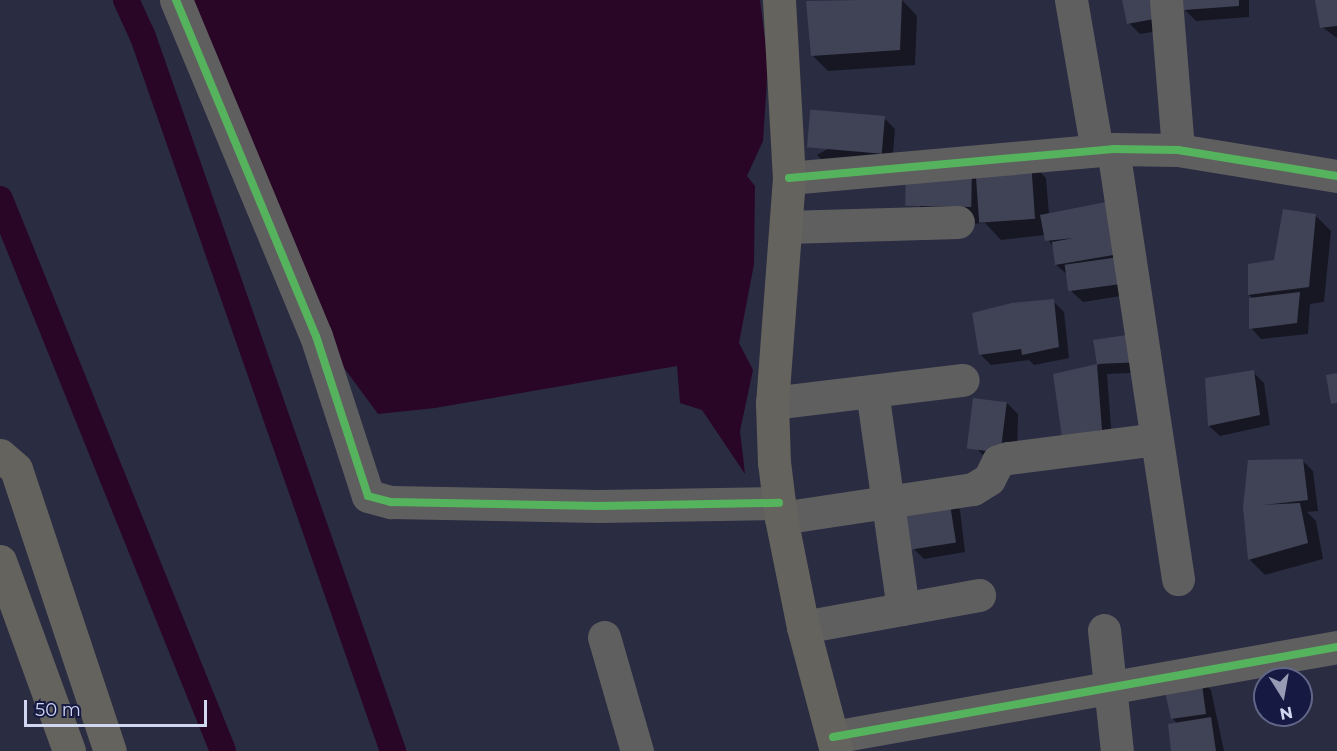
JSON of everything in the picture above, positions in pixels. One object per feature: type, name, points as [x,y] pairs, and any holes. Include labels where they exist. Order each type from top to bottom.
[{"type":"main road","points":[[779,0],[789,178],[772,403],[780,511],[803,627],[834,744]]},
{"type":"main road","points":[[0,432],[8,462],[110,751]]},
{"type":"main road","points":[[0,561],[69,751]]},
{"type":"street","points":[[176,0],[312,326],[368,496],[391,502],[780,511],[885,501],[982,486],[998,461],[1008,458],[1156,439]]},
{"type":"street","points":[[1071,0],[1105,150],[1178,579]]},
{"type":"street","points":[[1166,0],[1178,150]]},
{"type":"street","points":[[789,178],[1105,150],[1178,150],[1337,176]]},
{"type":"street","points":[[786,226],[958,222]]},
{"type":"street","points":[[772,403],[963,380]]},
{"type":"street","points":[[872,391],[885,501],[903,609]]},
{"type":"street","points":[[803,627],[979,595]]},
{"type":"street","points":[[1104,630],[1117,751]]},
{"type":"street","points":[[604,637],[637,751]]},
{"type":"street","points":[[834,744],[1111,687],[1337,647]]},
{"type":"shaded area","points":[[176,0],[760,0],[768,64],[763,141],[747,176],[755,186],[754,264],[739,343],[753,370],[740,431],[745,474],[702,410],[680,403],[677,366],[435,408],[378,414],[328,346]]},
{"type":"building","points":[[902,0],[900,50],[811,56],[806,1]]},
{"type":"building","points":[[1122,0],[1159,0],[1160,18],[1127,24]]},
{"type":"building","points":[[1182,0],[1239,0],[1239,6],[1184,10]]},
{"type":"building","points":[[1315,0],[1337,0],[1337,26],[1320,28]]},
{"type":"building","points":[[810,109],[885,116],[882,154],[807,147]]},
{"type":"building","points":[[1031,161],[1035,219],[979,223],[975,165]]},
{"type":"building","points":[[906,164],[972,165],[971,207],[905,206]]},
{"type":"building","points":[[1111,201],[1119,254],[1055,265],[1052,242],[1074,238],[1045,241],[1040,215]]},
{"type":"building","points":[[1283,209],[1316,214],[1309,287],[1248,295],[1248,264],[1274,260]]},
{"type":"building","points":[[1126,256],[1130,283],[1068,291],[1065,265]]},
{"type":"building","points":[[1300,292],[1297,323],[1249,329],[1249,298]]},
{"type":"building","points":[[1054,299],[1059,347],[1022,355],[1021,349],[979,355],[972,313],[1012,303]]},
{"type":"building","points":[[1140,333],[1143,362],[1097,364],[1093,340]]},
{"type":"building","points":[[1097,364],[1102,430],[1062,437],[1053,374]]},
{"type":"building","points":[[1254,370],[1260,415],[1208,426],[1205,378]]},
{"type":"building","points":[[1337,373],[1337,403],[1331,404],[1326,375]]},
{"type":"building","points":[[973,398],[1007,402],[1001,453],[967,449]]},
{"type":"building","points":[[1303,459],[1308,500],[1263,505],[1300,503],[1308,543],[1248,560],[1243,507],[1248,460]]},
{"type":"building","points":[[949,498],[956,542],[912,549],[905,505]]},
{"type":"building","points":[[1201,677],[1206,714],[1171,719],[1164,687]]},
{"type":"building","points":[[1211,717],[1216,751],[1171,751],[1168,724]]},
{"type":"waterway","points":[[126,0],[143,37],[393,751]]},
{"type":"waterway","points":[[0,199],[223,751]]},
{"type":"cycle path","points":[[176,0],[316,336],[368,496],[391,502],[599,506],[779,503]]},
{"type":"cycle path","points":[[789,178],[1113,149],[1178,150],[1337,176]]},
{"type":"cycle path","points":[[833,737],[1337,647]]}]
